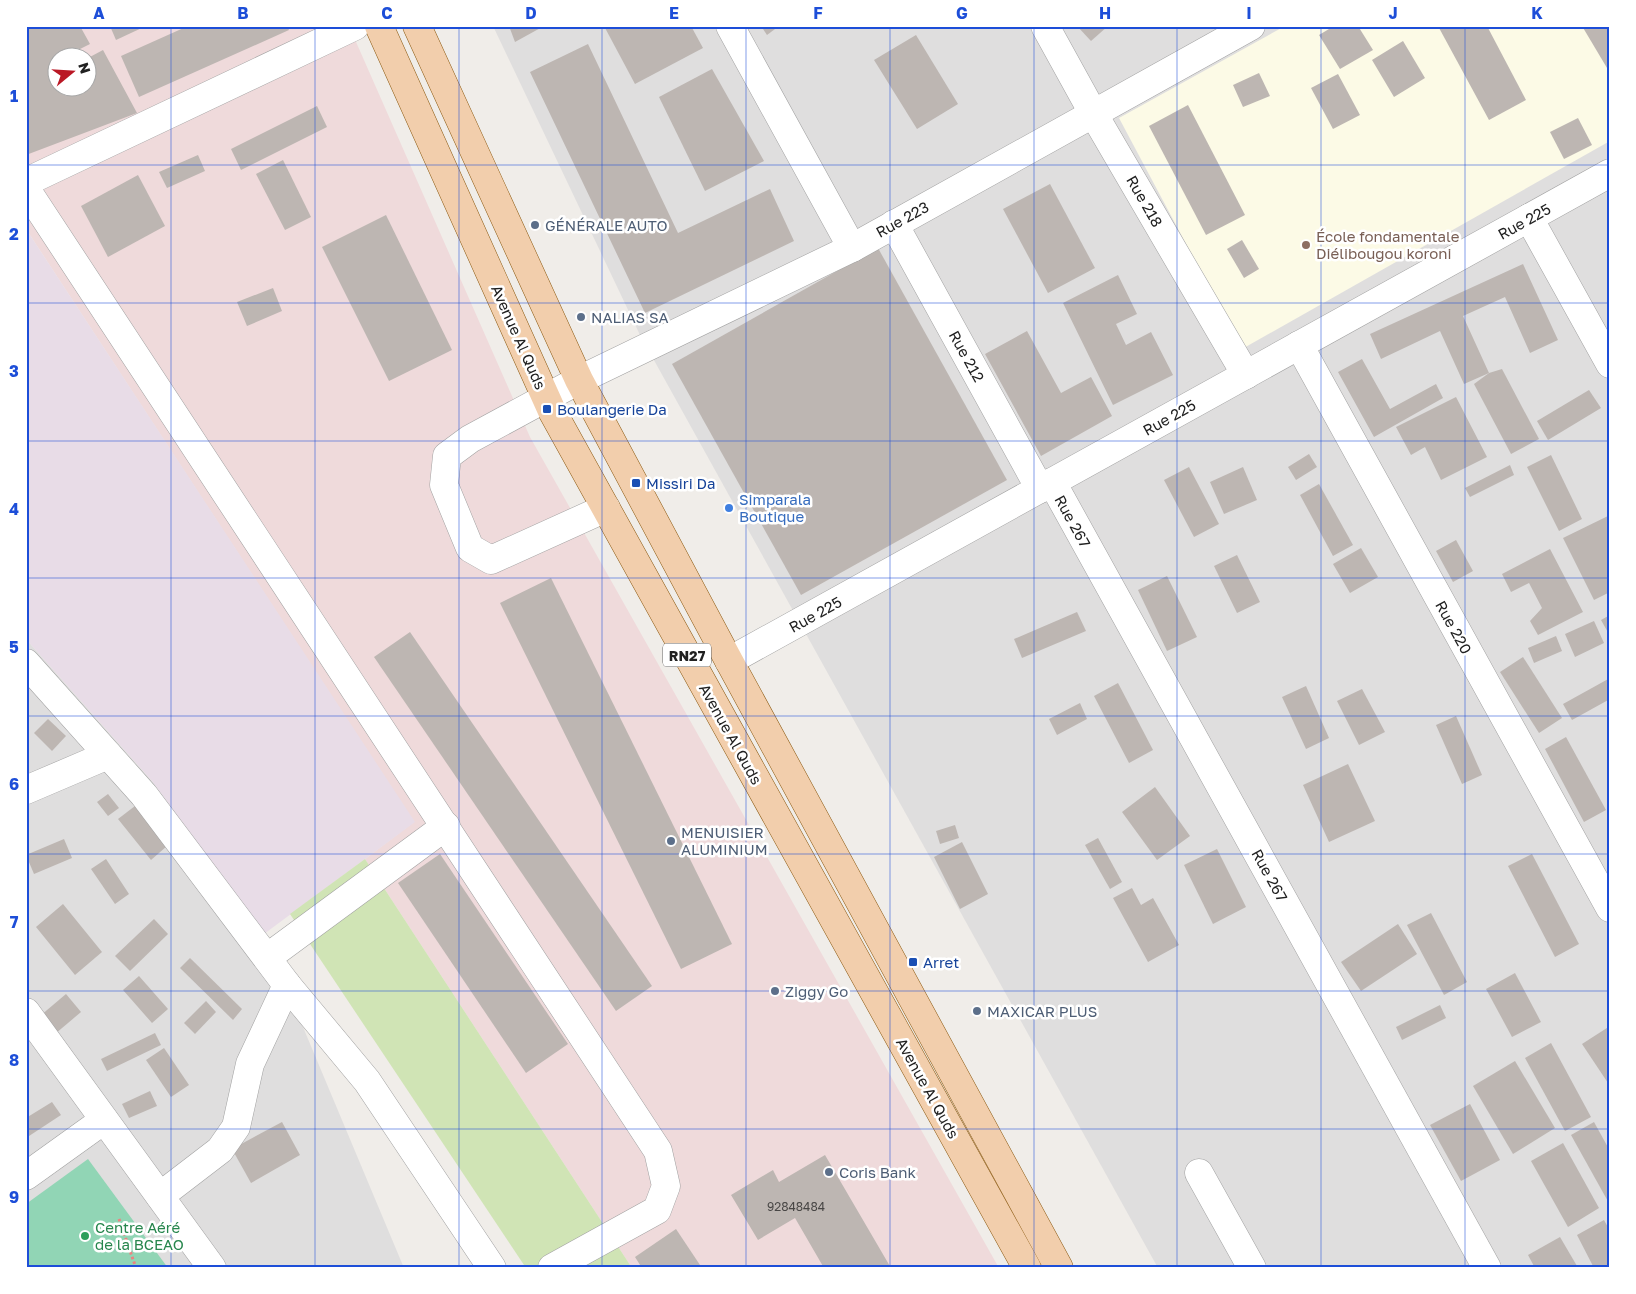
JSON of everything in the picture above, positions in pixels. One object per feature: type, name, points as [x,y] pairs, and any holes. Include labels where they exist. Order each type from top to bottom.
[{"type":"main road","name":"Avenue Al Quds","points":[[379,26],[546,397],[1027,1268]]},
{"type":"main road","name":"Avenue Al Quds","points":[[417,26],[579,380],[1058,1268]]},
{"type":"street","points":[[26,182],[355,26]]},
{"type":"street","points":[[730,26],[852,248]]},
{"type":"street","name":"Rue 218","points":[[1045,26],[1093,113],[1246,375]]},
{"type":"street","name":"Rue 223","points":[[606,508],[491,560],[470,548],[444,485],[447,456],[470,439],[579,380],[852,248],[1251,26]]},
{"type":"street","name":"Rue 225","points":[[729,661],[1610,173]]},
{"type":"street","points":[[26,189],[658,1151],[666,1186],[657,1210],[552,1268]]},
{"type":"street","points":[[1529,218],[1610,364]]},
{"type":"street","name":"Rue 212","points":[[894,224],[1046,486]]},
{"type":"street","name":"Rue 220","points":[[1299,345],[1610,908]]},
{"type":"street","name":"Rue 267","points":[[1046,486],[1487,1268]]},
{"type":"street","points":[[26,663],[144,795],[268,957],[287,985],[367,1081],[492,1268]]},
{"type":"street","points":[[26,790],[108,755]]},
{"type":"street","points":[[268,957],[446,826]]},
{"type":"street","points":[[160,1196],[220,1150],[236,1127],[250,1064],[287,985]]},
{"type":"street","points":[[26,1012],[212,1268]]},
{"type":"street","points":[[26,1176],[104,1120]]},
{"type":"street","points":[[1199,1173],[1252,1268]]},
{"type":"path","points":[[118,1219],[136,1268]]},
{"type":"shaded area","points":[[26,26],[349,26],[530,437],[999,1268],[632,1268],[365,859],[414,822],[26,229]]},
{"type":"shaded area","points":[[493,26],[1610,26],[1610,1268],[1158,1268],[640,335]]},
{"type":"shaded area","name":"École fondamentale Diélibougou koroni","points":[[1285,26],[1610,26],[1610,141],[1242,349],[1119,118]]},
{"type":"shaded area","points":[[26,229],[415,822],[264,934],[152,781],[26,639]]},
{"type":"shaded area","points":[[26,639],[152,781],[264,934],[404,1268],[26,1268]]},
{"type":"green space","points":[[365,859],[632,1268],[526,1268],[290,914]]},
{"type":"green space","name":"Centre Aéré de la BCEAO","points":[[88,1159],[168,1268],[26,1268],[26,1204]]},
{"type":"building","points":[[26,26],[80,26],[90,44],[82,48],[48,48],[48,98],[98,98],[98,53],[103,50],[137,113],[26,155]]},
{"type":"building","points":[[110,26],[146,26],[116,40]]},
{"type":"building","points":[[188,26],[287,26],[289,30],[139,97],[121,56]]},
{"type":"building","points":[[509,26],[544,26],[515,42]]},
{"type":"building","points":[[604,26],[691,26],[703,48],[635,84]]},
{"type":"building","points":[[761,26],[774,26],[775,29],[767,35]]},
{"type":"building","points":[[1077,26],[1108,26],[1091,41]]},
{"type":"building","points":[[1334,26],[1358,26],[1373,50],[1340,69],[1319,35]]},
{"type":"building","points":[[1438,26],[1487,26],[1526,100],[1489,120]]},
{"type":"building","points":[[1582,26],[1610,26],[1610,73]]},
{"type":"building","points":[[916,35],[958,104],[917,129],[874,60]]},
{"type":"building","points":[[1403,41],[1425,78],[1394,97],[1372,60]]},
{"type":"building","points":[[588,44],[678,233],[770,189],[794,241],[645,313],[530,72]]},
{"type":"building","points":[[712,69],[764,161],[705,191],[659,97]]},
{"type":"building","points":[[1259,73],[1270,96],[1243,107],[1233,85]]},
{"type":"building","points":[[1338,74],[1360,115],[1333,129],[1311,88]]},
{"type":"building","points":[[1188,105],[1245,215],[1206,235],[1149,126]]},
{"type":"building","points":[[317,106],[327,127],[241,170],[231,149]]},
{"type":"building","points":[[1578,118],[1592,145],[1564,159],[1550,132]]},
{"type":"building","points":[[198,155],[205,171],[167,188],[159,172]]},
{"type":"building","points":[[283,160],[311,217],[285,230],[256,174]]},
{"type":"building","points":[[138,175],[165,226],[108,257],[81,206]]},
{"type":"building","points":[[1050,184],[1095,268],[1048,293],[1003,209]]},
{"type":"building","points":[[386,215],[452,350],[389,381],[322,247]]},
{"type":"building","points":[[1242,240],[1259,269],[1244,278],[1227,249]]},
{"type":"building","points":[[878,248],[1007,480],[801,595],[672,364]]},
{"type":"building","points":[[1523,264],[1558,340],[1530,353],[1505,297],[1463,316],[1489,373],[1464,384],[1440,331],[1381,359],[1370,334]]},
{"type":"building","points":[[1118,275],[1137,314],[1116,324],[1126,345],[1151,332],[1173,375],[1113,405],[1063,303]]},
{"type":"building","points":[[273,288],[282,311],[247,326],[237,302]]},
{"type":"building","points":[[1027,331],[1061,393],[1091,377],[1112,416],[1041,456],[985,354]]},
{"type":"building","points":[[1362,359],[1390,409],[1436,384],[1443,398],[1374,437],[1338,372]]},
{"type":"building","points":[[1502,369],[1539,439],[1511,454],[1474,384],[1489,373]]},
{"type":"building","points":[[1589,390],[1601,408],[1548,440],[1537,421]]},
{"type":"building","points":[[1456,397],[1487,457],[1441,480],[1425,447],[1411,455],[1396,427]]},
{"type":"building","points":[[1309,454],[1317,467],[1296,480],[1288,467]]},
{"type":"building","points":[[1551,455],[1582,519],[1559,531],[1527,467]]},
{"type":"building","points":[[1510,465],[1514,475],[1470,497],[1465,488]]},
{"type":"building","points":[[1189,467],[1219,524],[1194,537],[1164,480]]},
{"type":"building","points":[[1243,467],[1257,500],[1224,514],[1210,482]]},
{"type":"building","points":[[1319,484],[1353,545],[1333,556],[1300,495]]},
{"type":"building","points":[[1610,515],[1610,592],[1594,600],[1563,538]]},
{"type":"building","points":[[1456,540],[1473,571],[1453,582],[1436,551]]},
{"type":"building","points":[[1361,548],[1378,577],[1350,593],[1333,564]]},
{"type":"building","points":[[1550,549],[1583,612],[1538,635],[1530,621],[1542,608],[1529,583],[1511,592],[1502,574]]},
{"type":"building","points":[[1237,555],[1260,602],[1237,613],[1214,566]]},
{"type":"building","points":[[1167,576],[1197,637],[1167,651],[1138,590]]},
{"type":"building","points":[[551,578],[732,944],[681,969],[500,603]]},
{"type":"building","points":[[1077,612],[1086,631],[1022,658],[1014,639]]},
{"type":"building","points":[[1610,615],[1610,636],[1601,620]]},
{"type":"building","points":[[1594,621],[1604,643],[1575,657],[1565,634]]},
{"type":"building","points":[[410,632],[652,986],[616,1011],[374,657]]},
{"type":"building","points":[[1556,636],[1562,651],[1534,663],[1528,648]]},
{"type":"building","points":[[1523,657],[1562,718],[1539,733],[1500,672]]},
{"type":"building","points":[[1610,678],[1610,699],[1572,720],[1563,704]]},
{"type":"building","points":[[1118,683],[1153,750],[1129,763],[1094,696]]},
{"type":"building","points":[[1306,686],[1329,738],[1306,749],[1282,697]]},
{"type":"building","points":[[1362,689],[1385,732],[1359,745],[1337,701]]},
{"type":"building","points":[[1080,703],[1087,719],[1057,735],[1049,719]]},
{"type":"building","points":[[1456,716],[1482,775],[1462,784],[1436,725]]},
{"type":"building","points":[[48,719],[66,736],[52,751],[34,733]]},
{"type":"building","points":[[1566,737],[1606,810],[1584,822],[1545,749]]},
{"type":"building","points":[[1348,764],[1375,821],[1329,842],[1303,785]]},
{"type":"building","points":[[1155,787],[1190,836],[1157,860],[1122,812]]},
{"type":"building","points":[[108,794],[119,808],[108,816],[97,802]]},
{"type":"building","points":[[135,806],[167,846],[151,860],[118,819]]},
{"type":"building","points":[[955,825],[959,838],[940,844],[936,831]]},
{"type":"building","points":[[1098,838],[1122,882],[1110,889],[1085,845]]},
{"type":"building","points":[[64,839],[72,858],[34,874],[26,855]]},
{"type":"building","points":[[962,842],[988,894],[960,909],[934,857]]},
{"type":"building","points":[[1217,849],[1246,907],[1213,924],[1184,865]]},
{"type":"building","points":[[440,854],[568,1044],[526,1073],[398,883]]},
{"type":"building","points":[[1532,854],[1579,944],[1555,957],[1508,866]]},
{"type":"building","points":[[106,859],[129,894],[115,904],[91,869]]},
{"type":"building","points":[[1132,888],[1141,905],[1153,898],[1179,945],[1148,962],[1113,898]]},
{"type":"building","points":[[63,904],[102,952],[75,975],[36,927]]},
{"type":"building","points":[[1431,913],[1467,982],[1444,995],[1407,925]]},
{"type":"building","points":[[154,919],[168,934],[130,971],[115,956]]},
{"type":"building","points":[[1398,924],[1417,954],[1361,991],[1341,962]]},
{"type":"building","points":[[190,958],[242,1009],[233,1020],[180,968]]},
{"type":"building","points":[[1515,973],[1541,1022],[1512,1037],[1486,989]]},
{"type":"building","points":[[139,976],[168,1009],[152,1023],[123,990]]},
{"type":"building","points":[[66,994],[81,1012],[55,1034],[40,1016]]},
{"type":"building","points":[[206,1001],[216,1012],[195,1034],[184,1023]]},
{"type":"building","points":[[1440,1005],[1446,1018],[1402,1040],[1396,1027]]},
{"type":"building","points":[[1610,1026],[1610,1086],[1582,1044]]},
{"type":"building","points":[[155,1033],[161,1045],[107,1071],[101,1059]]},
{"type":"building","points":[[1551,1043],[1591,1117],[1565,1131],[1525,1058]]},
{"type":"building","points":[[164,1048],[189,1085],[171,1097],[146,1060]]},
{"type":"building","points":[[1515,1061],[1555,1128],[1513,1154],[1473,1086]]},
{"type":"building","points":[[150,1091],[157,1106],[129,1118],[122,1104]]},
{"type":"building","points":[[52,1102],[61,1115],[26,1138],[26,1118]]},
{"type":"building","points":[[1470,1104],[1500,1160],[1461,1181],[1430,1125]]},
{"type":"building","points":[[282,1122],[300,1155],[251,1183],[232,1149]]},
{"type":"building","points":[[1594,1122],[1610,1151],[1610,1205],[1571,1135]]},
{"type":"building","points":[[1563,1143],[1599,1208],[1568,1227],[1531,1161]]},
{"type":"building","points":[[825,1155],[891,1268],[824,1268],[795,1218],[758,1240],[731,1195],[773,1170],[779,1182]]},
{"type":"building","points":[[1604,1220],[1610,1231],[1610,1268],[1594,1268],[1577,1235]]},
{"type":"building","points":[[676,1229],[702,1268],[642,1268],[635,1257]]},
{"type":"building","points":[[1560,1237],[1577,1266],[1535,1268],[1528,1255]]},
{"type":"place","name":"GÉNÉRALE AUTO","points":[[535,225]]},
{"type":"place","name":"École fondamentale Diélibougou koroni","points":[[1306,245]]},
{"type":"place","name":"NALIAS SA","points":[[581,317]]},
{"type":"place","name":"Boulangerie Da","points":[[547,409]]},
{"type":"place","name":"Missiri Da","points":[[636,483]]},
{"type":"place","name":"Simparala Boutique","points":[[729,508]]},
{"type":"place","name":"MENUISIER ALUMINIUM","points":[[671,841]]},
{"type":"place","name":"Arret","points":[[913,962]]},
{"type":"place","name":"Ziggy Go","points":[[775,991]]},
{"type":"place","name":"MAXICAR PLUS","points":[[977,1011]]},
{"type":"place","name":"Coris Bank","points":[[829,1172]]},
{"type":"place","name":"Centre Aéré de la BCEAO","points":[[85,1236]]}]
